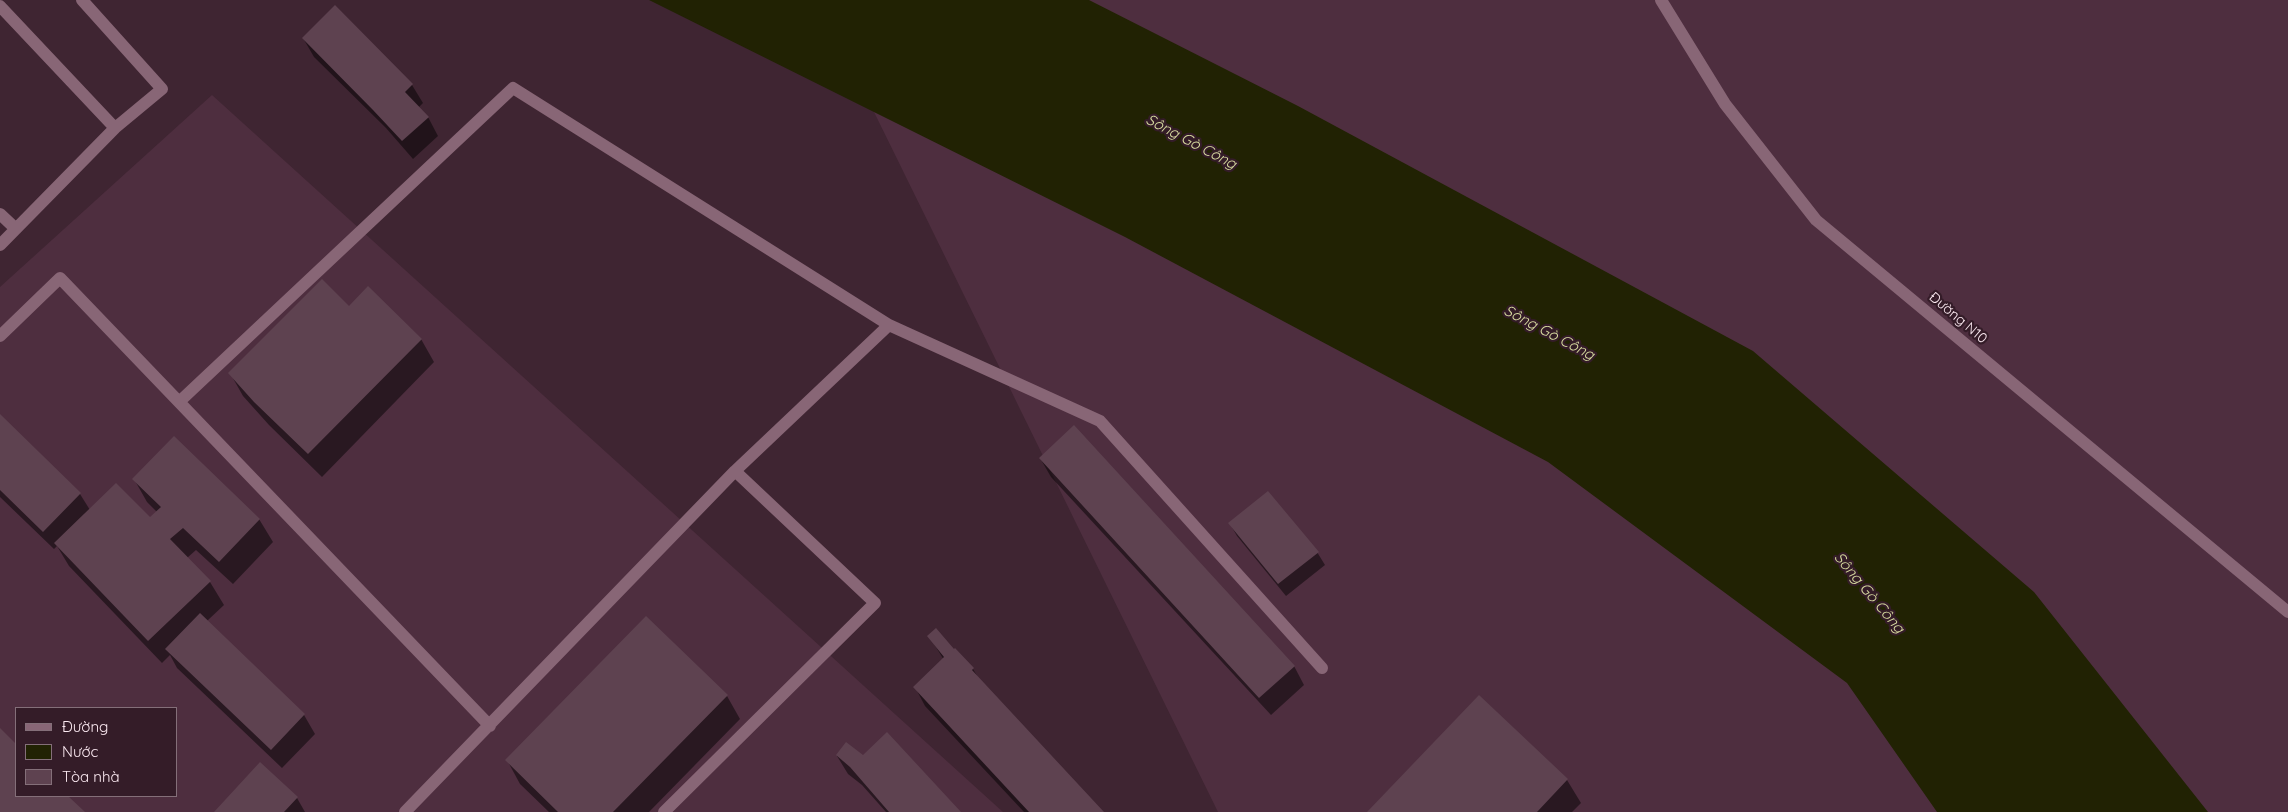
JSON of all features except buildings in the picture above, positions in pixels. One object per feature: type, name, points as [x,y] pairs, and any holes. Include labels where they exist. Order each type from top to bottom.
[{"type":"street","points":[[0,245],[115,128],[162,89],[82,0]]},
{"type":"street","name":"Đường N10","points":[[1661,0],[1724,104],[1816,220],[2288,612]]},
{"type":"street","points":[[0,6],[115,128]]},
{"type":"street","points":[[179,402],[513,88],[889,325],[1100,421],[1322,668]]},
{"type":"street","points":[[0,214],[16,228]]},
{"type":"street","points":[[0,336],[60,278],[490,726]]},
{"type":"street","points":[[406,812],[735,471],[889,325]]},
{"type":"street","points":[[664,812],[875,603],[735,471]]},
{"type":"shaded area","points":[[819,0],[2288,0],[2288,812],[1218,812]]},
{"type":"shaded area","points":[[212,95],[1003,812],[0,812],[0,287]]},
{"type":"water","name":"Sông Gò Công","points":[[649,0],[1089,0],[1298,106],[1753,351],[2034,592],[2208,812],[1937,812],[1847,683],[1548,462],[1125,237]]}]
